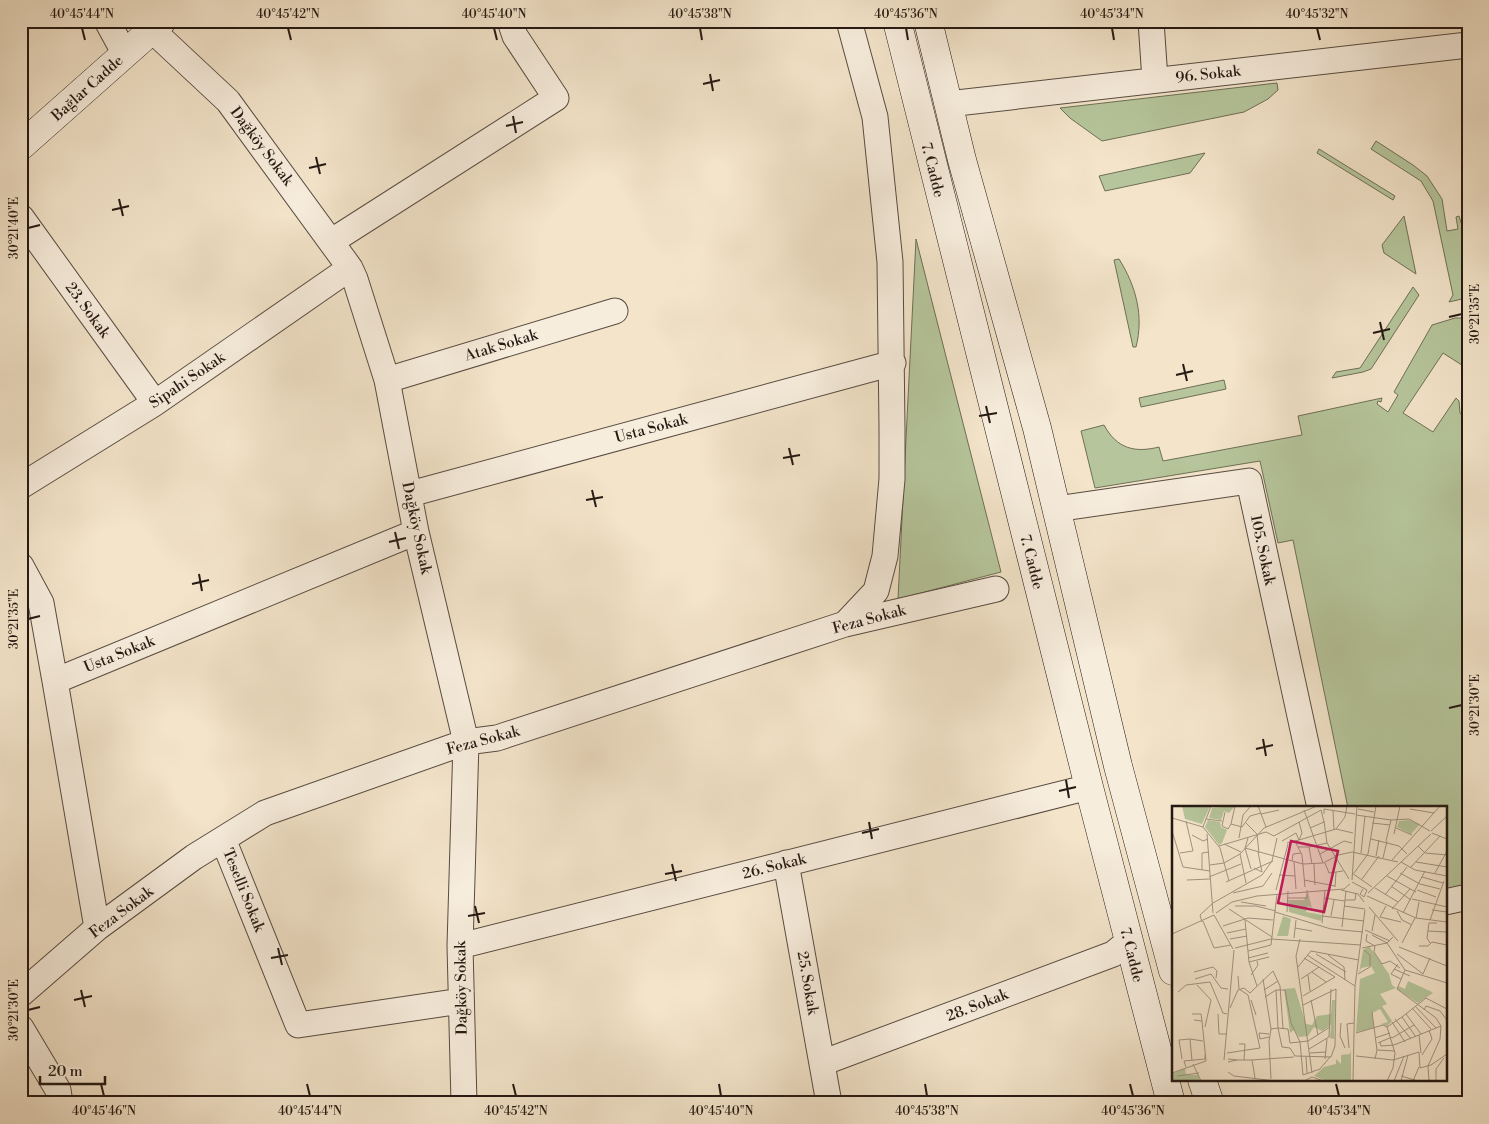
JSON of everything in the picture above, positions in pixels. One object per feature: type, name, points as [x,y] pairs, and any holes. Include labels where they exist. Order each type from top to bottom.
[{"type":"main road","name":"7. Cadde","points":[[897,21],[1089,787],[1171,1103]]},
{"type":"main road","name":"7. Cadde","points":[[928,21],[948,104],[1037,428],[1118,766],[1171,955]]},
{"type":"main road","name":"Bağlar Cadde","points":[[21,146],[157,26]]},
{"type":"main road","points":[[1203,1082],[1210,1103]]},
{"type":"street","points":[[107,21],[125,54]]},
{"type":"street","points":[[332,241],[556,98],[515,36],[510,21]]},
{"type":"street","points":[[845,624],[876,591],[885,556],[892,479],[890,262],[875,117],[849,21]]},
{"type":"street","points":[[1152,21],[1155,80]]},
{"type":"street","name":"Dağköy Sokak","points":[[157,26],[228,101],[350,268],[387,380],[416,532],[466,742],[460,946],[464,1103]]},
{"type":"street","name":"96. Sokak","points":[[948,104],[1468,45]]},
{"type":"street","name":"23. Sokak","points":[[21,217],[155,402]]},
{"type":"street","name":"Sipahi Sokak","points":[[21,486],[155,402],[350,268]]},
{"type":"street","name":"Atak Sokak","points":[[387,380],[615,311]]},
{"type":"street","name":"Usta Sokak","points":[[410,494],[892,363]]},
{"type":"street","name":"105. Sokak","points":[[1056,509],[1248,481],[1320,806]]},
{"type":"street","name":"Usta Sokak","points":[[55,681],[416,532]]},
{"type":"street","points":[[21,566],[41,603],[97,928]]},
{"type":"street","name":"Feza Sokak","points":[[21,994],[97,928],[194,857],[265,813],[466,742],[497,738],[845,624],[996,590]]},
{"type":"street","name":"26. Sokak","points":[[460,946],[1089,787]]},
{"type":"street","name":"Teselli Sokak","points":[[223,839],[298,1025],[461,1001]]},
{"type":"street","name":"25. Sokak","points":[[786,863],[829,1103]]},
{"type":"street","points":[[1446,902],[1468,897]]},
{"type":"street","name":"28. Sokak","points":[[822,1063],[1112,954],[1129,941]]},
{"type":"street","points":[[21,1028],[58,1090],[60,1103]]},
{"type":"green space","points":[[1277,83],[1278,90],[1268,99],[1244,112],[1102,141],[1070,118],[1060,108]]},
{"type":"green space","points":[[1376,141],[1427,176],[1442,199],[1447,231],[1458,229],[1456,217],[1459,216],[1467,241],[1466,286],[1462,299],[1449,302],[1453,295],[1433,201],[1421,181],[1371,149]]},
{"type":"green space","points":[[1319,149],[1395,196],[1393,200],[1317,153]]},
{"type":"green space","points":[[1205,153],[1190,173],[1105,191],[1099,176]]},
{"type":"green space","points":[[1404,216],[1416,274],[1384,253],[1382,245]]},
{"type":"green space","points":[[916,239],[1001,572],[898,599]]},
{"type":"green space","points":[[1119,259],[1130,280],[1137,302],[1139,324],[1136,347],[1133,347],[1114,260]]},
{"type":"green space","points":[[1413,287],[1419,295],[1371,369],[1332,378],[1336,372],[1360,368]]},
{"type":"green space","points":[[1455,318],[1468,318],[1468,369],[1443,353],[1403,413],[1433,432],[1456,398],[1459,401],[1460,413],[1468,422],[1468,887],[1446,891],[1446,806],[1348,806],[1293,540],[1278,543],[1260,461],[1095,488],[1081,431],[1104,425],[1115,439],[1127,447],[1150,449],[1159,447],[1163,461],[1302,435],[1298,416],[1382,398],[1381,402],[1378,401],[1377,404],[1388,412],[1398,395],[1394,392],[1432,325]]},
{"type":"green space","points":[[1224,380],[1226,389],[1141,407],[1139,398]]}]
